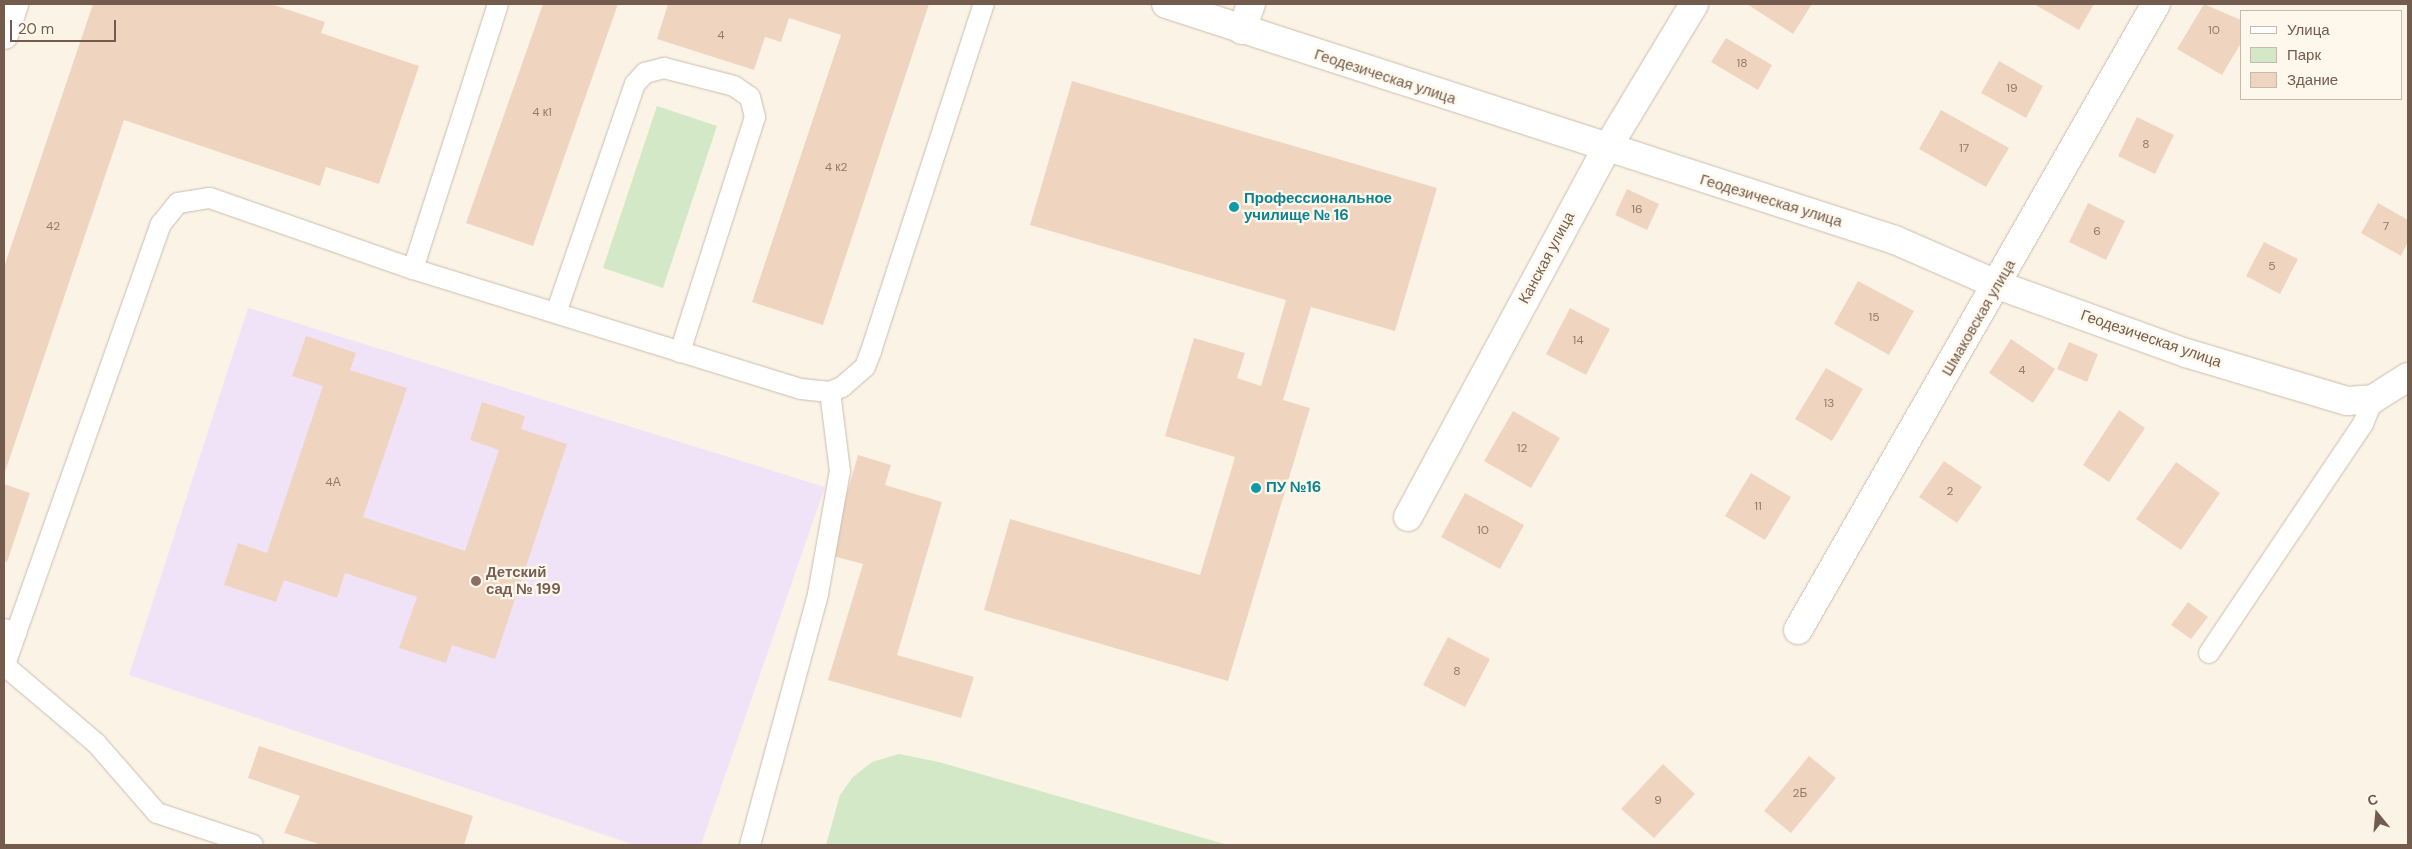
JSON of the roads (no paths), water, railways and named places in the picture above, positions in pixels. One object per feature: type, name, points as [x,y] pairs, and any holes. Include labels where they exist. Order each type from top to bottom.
[{"type":"street","points":[[4,35],[14,4]]},
{"type":"street","name":"Геодезическая улица","points":[[1166,4],[1606,150],[1895,240],[1998,285],[2196,356],[2347,400],[2373,399]]},
{"type":"street","points":[[1242,30],[1251,4]]},
{"type":"street","name":"Канская улица","points":[[1408,517],[1606,150],[1694,4]]},
{"type":"street","name":"Шмаковская улица","points":[[1798,630],[1998,285],[2156,4]]},
{"type":"street","points":[[2373,399],[2408,377]]},
{"type":"lane","points":[[413,269],[498,4]]},
{"type":"lane","points":[[253,845],[156,813],[96,743],[4,666],[10,631],[161,224],[178,203],[210,198],[413,269],[800,389],[830,392],[854,380],[865,367],[984,4]]},
{"type":"lane","points":[[556,313],[635,84],[646,73],[664,68],[734,86],[750,97],[755,116],[680,352]]},
{"type":"lane","points":[[750,845],[818,594],[840,471],[830,392]]},
{"type":"lane","points":[[2209,653],[2363,424],[2373,399]]},
{"type":"place","name":"Профессиональное училище № 16","points":[[1234,207]]},
{"type":"place","name":"ПУ №16","points":[[1256,488]]},
{"type":"place","name":"Детский сад № 199","points":[[476,581]]}]
